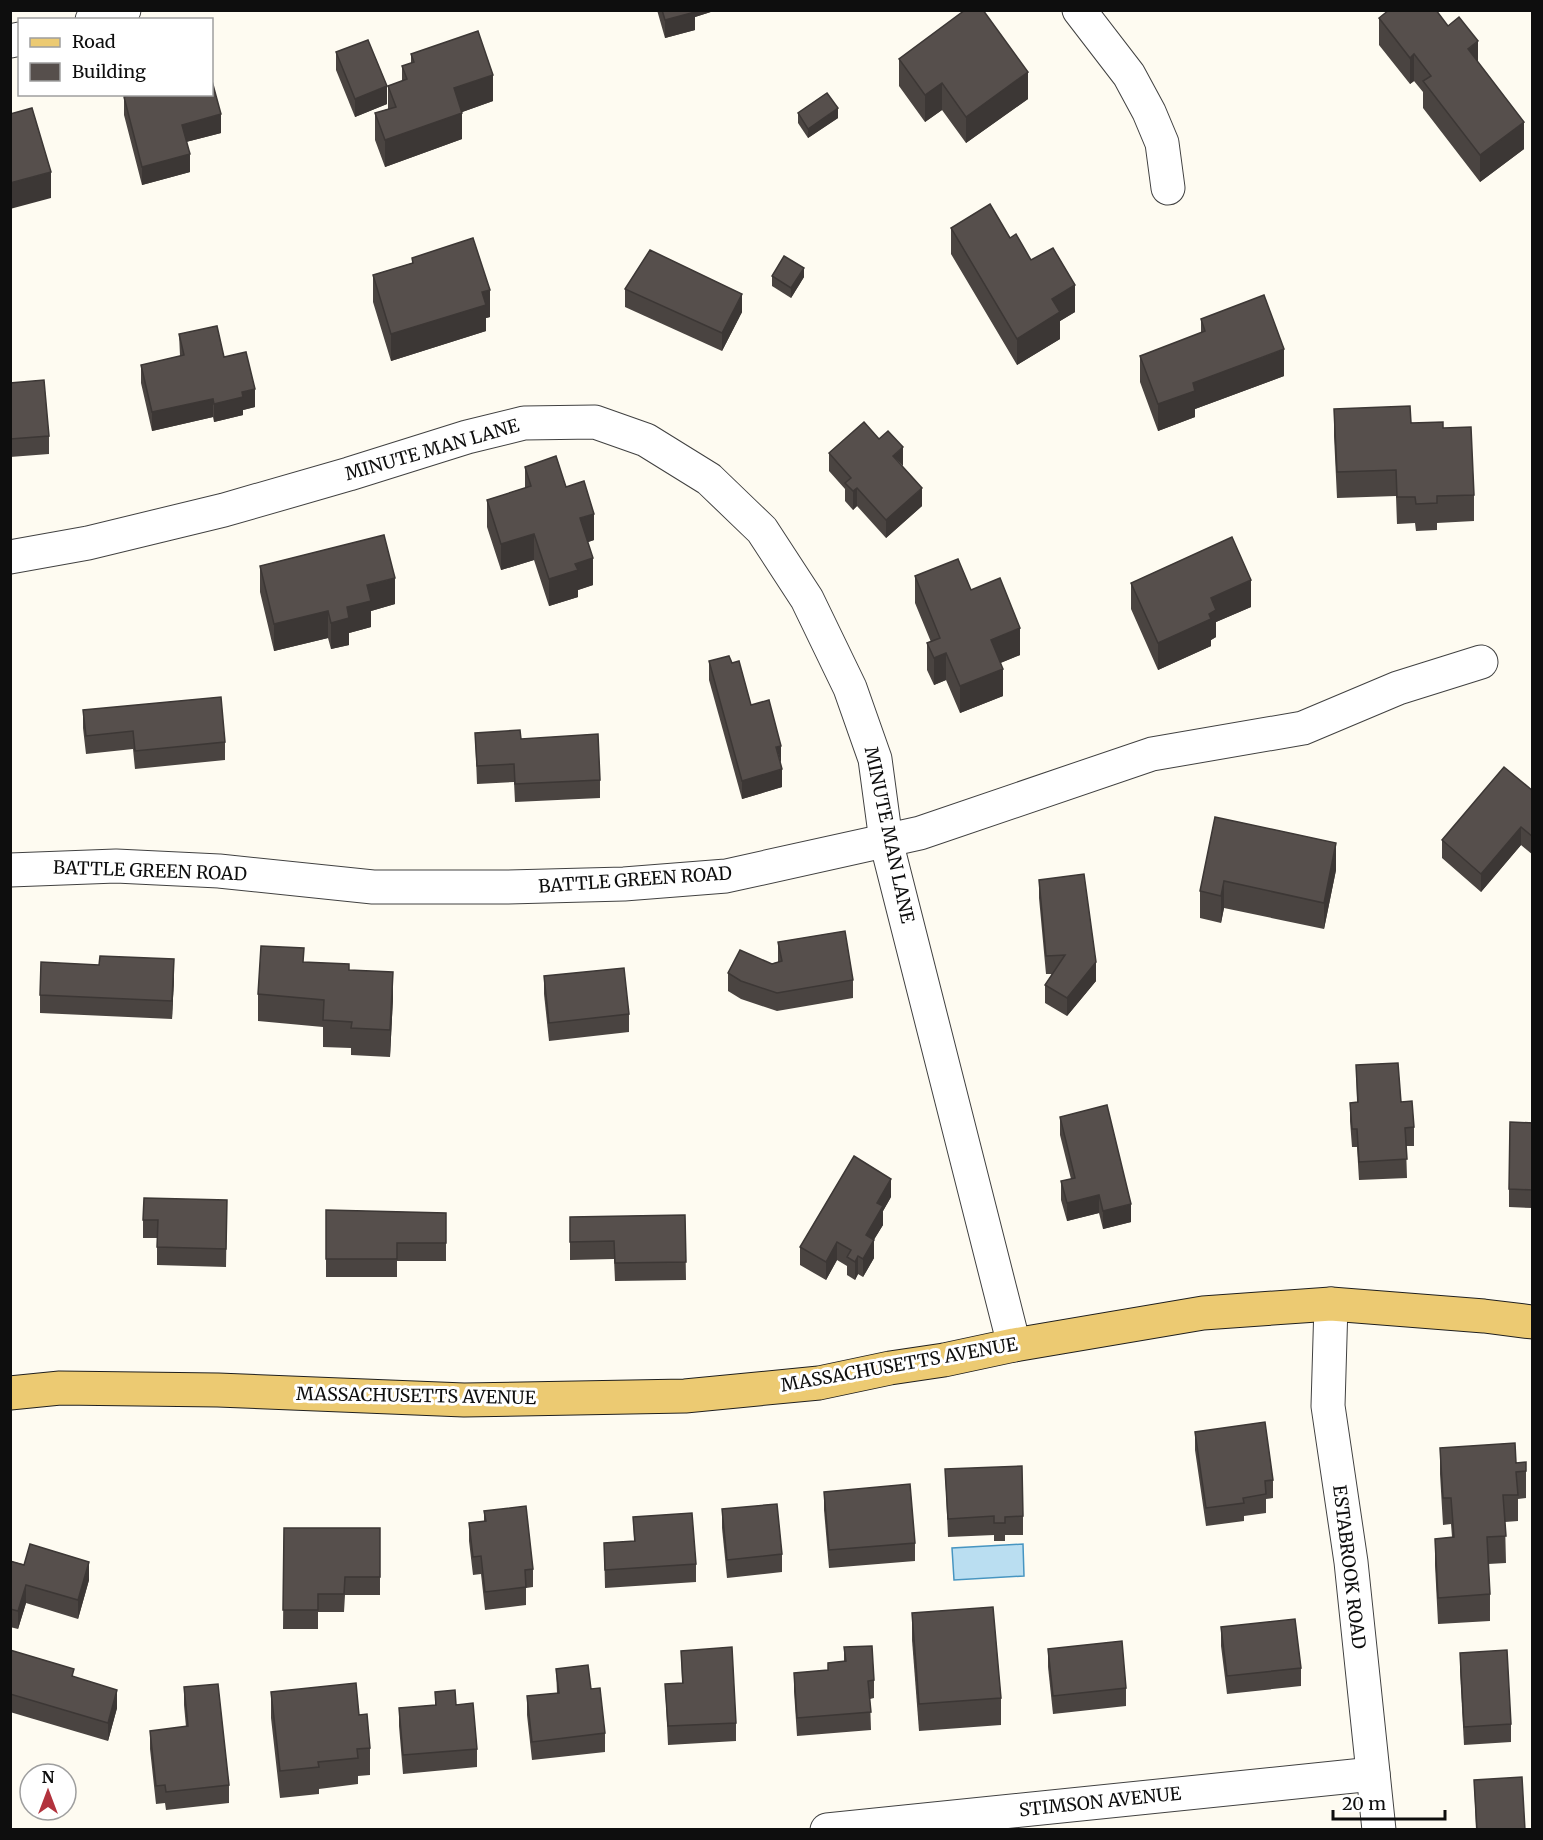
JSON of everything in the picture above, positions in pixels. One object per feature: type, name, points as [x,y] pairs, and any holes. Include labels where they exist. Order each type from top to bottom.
[{"type":"main road","name":"MASSACHUSETTS AVENUE","points":[[10,1393],[60,1388],[218,1390],[464,1400],[685,1396],[819,1383],[1014,1345],[1203,1313],[1331,1304],[1533,1322]]},
{"type":"street","points":[[98,18],[124,10]]},
{"type":"street","points":[[1079,10],[1129,75],[1149,112],[1162,143],[1168,188]]},
{"type":"street","name":"MINUTE MAN LANE","points":[[10,557],[88,543],[224,510],[467,437],[524,423],[595,422],[646,440],[709,479],[762,530],[807,599],[850,688],[875,759],[886,841],[1014,1345]]},
{"type":"street","name":"BATTLE GREEN ROAD","points":[[10,870],[128,867],[219,872],[373,886],[508,887],[624,884],[726,876],[920,833],[1152,754],[1303,728],[1398,688],[1481,662]]},
{"type":"street","name":"ESTABROOK ROAD","points":[[1331,1304],[1328,1406],[1351,1562],[1379,1830]]},
{"type":"street","name":"STIMSON AVENUE","points":[[827,1830],[1373,1773]]},
{"type":"water","points":[[1023,1544],[1024,1576],[954,1580],[952,1548]]},
{"type":"building","points":[[662,10],[695,10],[695,12],[665,20]]},
{"type":"building","points":[[965,10],[983,10],[1028,72],[966,117],[942,83],[925,95],[899,59]]},
{"type":"building","points":[[1389,10],[1436,10],[1448,26],[1459,17],[1478,41],[1468,49],[1524,122],[1480,155],[1423,81],[1431,76],[1414,54],[1410,58],[1379,18]]},
{"type":"building","points":[[478,31],[493,75],[454,88],[462,113],[385,140],[375,113],[396,107],[388,86],[407,79],[402,66],[414,62],[411,54]]},
{"type":"building","points":[[368,40],[387,86],[355,99],[336,52]]},
{"type":"building","points":[[213,85],[221,114],[182,125],[190,154],[142,167],[124,97],[213,96]]},
{"type":"building","points":[[827,93],[838,108],[808,129],[798,113]]},
{"type":"building","points":[[32,108],[51,172],[10,183],[10,114]]},
{"type":"building","points":[[990,204],[1010,238],[1016,234],[1031,260],[1053,248],[1075,285],[1052,299],[1060,312],[1017,339],[951,228]]},
{"type":"building","points":[[473,238],[490,290],[482,292],[486,305],[391,334],[373,275],[413,263],[412,258]]},
{"type":"building","points":[[650,250],[742,294],[722,333],[625,289]]},
{"type":"building","points":[[784,256],[804,268],[791,288],[772,276]]},
{"type":"building","points":[[1264,295],[1284,349],[1193,383],[1195,391],[1158,404],[1140,356],[1205,331],[1201,319]]},
{"type":"building","points":[[217,326],[224,357],[246,352],[255,389],[242,392],[243,397],[214,404],[213,399],[152,412],[141,365],[184,355],[179,334]]},
{"type":"building","points":[[44,380],[49,436],[10,439],[10,383]]},
{"type":"building","points":[[1410,406],[1411,423],[1443,422],[1443,428],[1471,427],[1474,495],[1437,496],[1437,503],[1416,504],[1415,497],[1397,497],[1396,470],[1337,472],[1334,409]]},
{"type":"building","points":[[864,422],[879,439],[888,431],[903,447],[893,456],[922,488],[886,520],[857,488],[853,491],[845,483],[851,478],[829,453]]},
{"type":"building","points":[[556,456],[566,487],[584,481],[594,514],[580,518],[593,558],[575,564],[578,570],[549,579],[534,534],[501,544],[487,500],[531,486],[525,467]]},
{"type":"building","points":[[384,535],[395,578],[367,585],[371,601],[347,607],[349,618],[331,623],[328,611],[274,624],[260,566]]},
{"type":"building","points":[[1232,537],[1251,580],[1211,598],[1216,610],[1209,614],[1211,619],[1158,643],[1131,583]]},
{"type":"building","points":[[958,559],[971,590],[1000,578],[1020,628],[991,640],[1003,669],[960,686],[946,653],[934,658],[927,643],[940,638],[915,576]]},
{"type":"building","points":[[729,656],[732,663],[739,661],[751,705],[769,700],[781,746],[776,747],[782,769],[742,781],[709,661]]},
{"type":"building","points":[[221,697],[225,742],[135,751],[133,731],[86,736],[83,710]]},
{"type":"building","points":[[520,730],[521,739],[598,734],[600,780],[515,784],[514,764],[477,766],[475,733]]},
{"type":"building","points":[[1504,767],[1533,791],[1533,837],[1521,827],[1481,874],[1442,840]]},
{"type":"building","points":[[1215,817],[1336,843],[1324,903],[1224,881],[1221,896],[1200,891]]},
{"type":"building","points":[[1084,874],[1096,962],[1067,998],[1045,985],[1065,955],[1046,956],[1039,880]]},
{"type":"building","points":[[845,931],[853,980],[777,993],[741,981],[728,973],[740,950],[772,964],[782,961],[778,942]]},
{"type":"building","points":[[261,946],[304,948],[303,962],[349,964],[349,970],[393,972],[390,1030],[351,1028],[352,1022],[323,1020],[324,1000],[258,994]]},
{"type":"building","points":[[100,956],[174,959],[172,1001],[40,995],[41,962],[99,965]]},
{"type":"building","points":[[624,968],[629,1014],[549,1023],[544,976]]},
{"type":"building","points":[[1398,1063],[1401,1102],[1412,1101],[1414,1127],[1405,1128],[1407,1159],[1359,1162],[1357,1129],[1352,1129],[1350,1103],[1358,1102],[1356,1065]]},
{"type":"building","points":[[1107,1105],[1131,1204],[1103,1211],[1099,1195],[1067,1203],[1061,1181],[1075,1178],[1060,1117]]},
{"type":"building","points":[[1510,1122],[1533,1123],[1533,1190],[1509,1189]]},
{"type":"building","points":[[854,1156],[891,1179],[877,1203],[883,1206],[866,1235],[874,1240],[863,1259],[858,1256],[855,1262],[847,1257],[851,1250],[837,1242],[826,1262],[800,1247]]},
{"type":"building","points":[[144,1198],[227,1200],[226,1249],[157,1247],[158,1220],[143,1220]]},
{"type":"building","points":[[326,1210],[446,1213],[446,1243],[397,1243],[397,1259],[326,1259]]},
{"type":"building","points":[[685,1215],[686,1262],[615,1263],[614,1241],[570,1242],[570,1217]]},
{"type":"building","points":[[1265,1422],[1273,1480],[1265,1481],[1266,1494],[1243,1498],[1244,1503],[1206,1508],[1195,1432]]},
{"type":"building","points":[[1515,1443],[1516,1463],[1526,1462],[1526,1471],[1516,1472],[1518,1495],[1503,1495],[1506,1536],[1487,1537],[1490,1594],[1438,1598],[1435,1539],[1454,1537],[1451,1498],[1443,1498],[1440,1448]]},
{"type":"building","points":[[1022,1466],[1023,1516],[1005,1517],[1005,1523],[994,1523],[994,1516],[948,1519],[945,1469]]},
{"type":"building","points":[[910,1484],[915,1543],[829,1550],[824,1492]]},
{"type":"building","points":[[777,1504],[782,1554],[727,1560],[722,1509]]},
{"type":"building","points":[[526,1506],[533,1569],[525,1570],[526,1587],[485,1592],[481,1556],[473,1557],[469,1523],[486,1521],[484,1511]]},
{"type":"building","points":[[692,1513],[696,1564],[605,1570],[604,1543],[635,1541],[633,1517]]},
{"type":"building","points":[[284,1528],[380,1528],[380,1577],[345,1577],[344,1594],[318,1594],[318,1610],[283,1610]]},
{"type":"building","points":[[30,1544],[89,1562],[78,1600],[26,1585],[18,1611],[10,1609],[10,1561],[24,1565]]},
{"type":"building","points":[[993,1607],[1001,1698],[919,1704],[912,1613]]},
{"type":"building","points":[[1295,1619],[1301,1668],[1227,1676],[1221,1627]]},
{"type":"building","points":[[1122,1641],[1126,1688],[1053,1696],[1048,1649]]},
{"type":"building","points":[[872,1646],[874,1680],[868,1681],[871,1712],[797,1718],[794,1673],[828,1670],[828,1663],[846,1661],[844,1647]]},
{"type":"building","points":[[732,1647],[736,1723],[668,1726],[665,1684],[683,1683],[681,1651]]},
{"type":"building","points":[[10,1650],[74,1669],[72,1676],[117,1690],[108,1723],[10,1694]]},
{"type":"building","points":[[1507,1650],[1511,1724],[1464,1727],[1460,1653]]},
{"type":"building","points":[[588,1665],[591,1689],[600,1688],[605,1733],[532,1742],[527,1696],[559,1693],[556,1669]]},
{"type":"building","points":[[356,1683],[359,1715],[367,1714],[370,1748],[357,1749],[358,1758],[318,1762],[319,1767],[280,1771],[271,1692]]},
{"type":"building","points":[[218,1684],[229,1785],[166,1792],[165,1785],[156,1786],[150,1731],[188,1726],[184,1687]]},
{"type":"building","points":[[455,1690],[456,1705],[473,1703],[477,1749],[403,1755],[399,1708],[436,1705],[435,1692]]},
{"type":"building","points":[[1522,1777],[1525,1830],[1477,1830],[1474,1780]]}]
